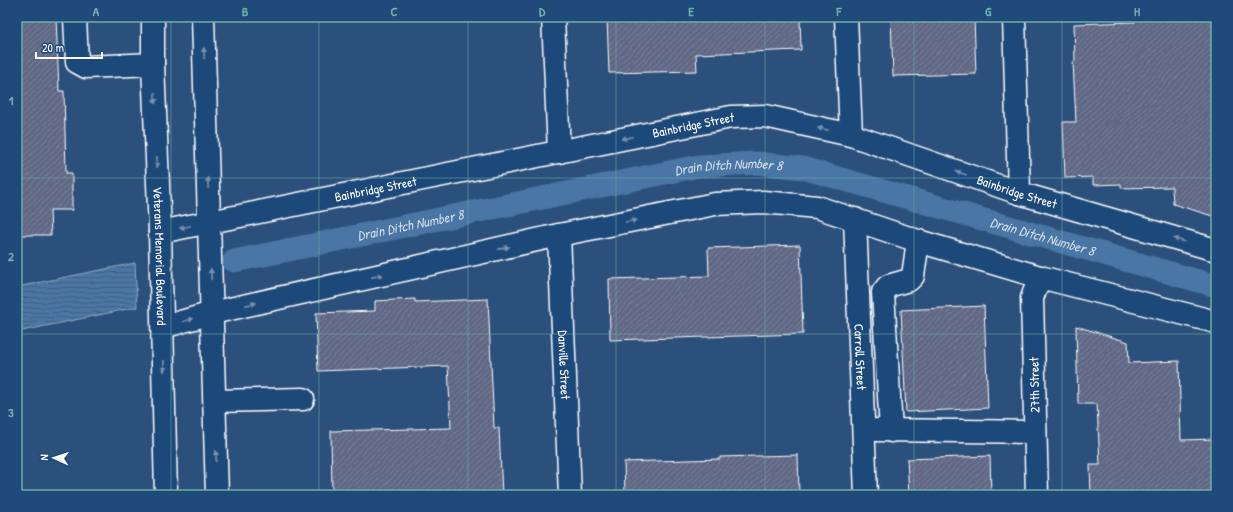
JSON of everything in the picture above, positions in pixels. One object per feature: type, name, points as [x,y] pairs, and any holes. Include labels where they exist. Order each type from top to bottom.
[{"type":"street","points":[[76,17],[77,62],[86,67],[153,64]]},
{"type":"street","name":"Veterans Memorial Boulevard","points":[[153,17],[153,64],[163,327],[166,495]]},
{"type":"street","points":[[203,17],[218,495]]},
{"type":"street","points":[[553,17],[559,152]]},
{"type":"street","points":[[846,17],[851,135]]},
{"type":"street","points":[[1014,17],[1019,193]]},
{"type":"street","name":"Bainbridge Street","points":[[160,232],[731,117],[765,116],[851,135],[1019,193],[1216,250]]},
{"type":"street","points":[[163,327],[212,313],[559,235],[722,204],[763,202],[817,207],[918,241],[1040,277],[1216,322]]},
{"type":"street","name":"Carroll Street","points":[[855,219],[866,495]]},
{"type":"street","name":"Danville Street","points":[[559,235],[570,495]]},
{"type":"street","points":[[891,431],[883,292],[888,286],[909,280],[913,276],[918,241]]},
{"type":"street","name":"27th Street","points":[[1037,495],[1032,298],[1040,277]]},
{"type":"street","points":[[215,401],[303,398]]},
{"type":"street","points":[[864,430],[1035,432]]},
{"type":"water","points":[[135,263],[137,307],[17,332],[17,287]]},
{"type":"building","points":[[17,17],[56,17],[59,91],[64,91],[66,173],[72,173],[72,210],[50,210],[51,235],[17,235]]},
{"type":"building","points":[[607,17],[800,17],[801,50],[696,54],[697,71],[609,73]]},
{"type":"building","points":[[891,17],[974,17],[976,74],[893,76]]},
{"type":"building","points":[[1135,17],[1216,17],[1216,217],[1173,204],[1172,187],[1121,188],[1121,184],[1093,185],[1093,177],[1065,178],[1063,122],[1076,122],[1073,62],[1075,61],[1074,24],[1135,22]]},
{"type":"building","points":[[800,245],[803,334],[610,340],[609,279],[709,276],[708,248]]},
{"type":"building","points":[[415,299],[415,302],[488,299],[494,428],[499,428],[502,495],[332,495],[331,431],[451,428],[448,366],[318,371],[316,313],[375,311],[375,301]]},
{"type":"building","points":[[984,306],[988,408],[906,412],[901,310]]},
{"type":"building","points":[[1076,326],[1128,342],[1129,363],[1179,361],[1181,440],[1216,439],[1216,495],[1091,495],[1090,465],[1100,465],[1097,404],[1078,404]]},
{"type":"building","points":[[798,455],[799,495],[625,495],[624,462]]},
{"type":"building","points":[[990,456],[991,495],[909,495],[907,459]]},
{"type":"waterway","name":"Drain Ditch Number 8","points":[[234,261],[699,166],[756,163],[803,168],[1216,286]]}]
